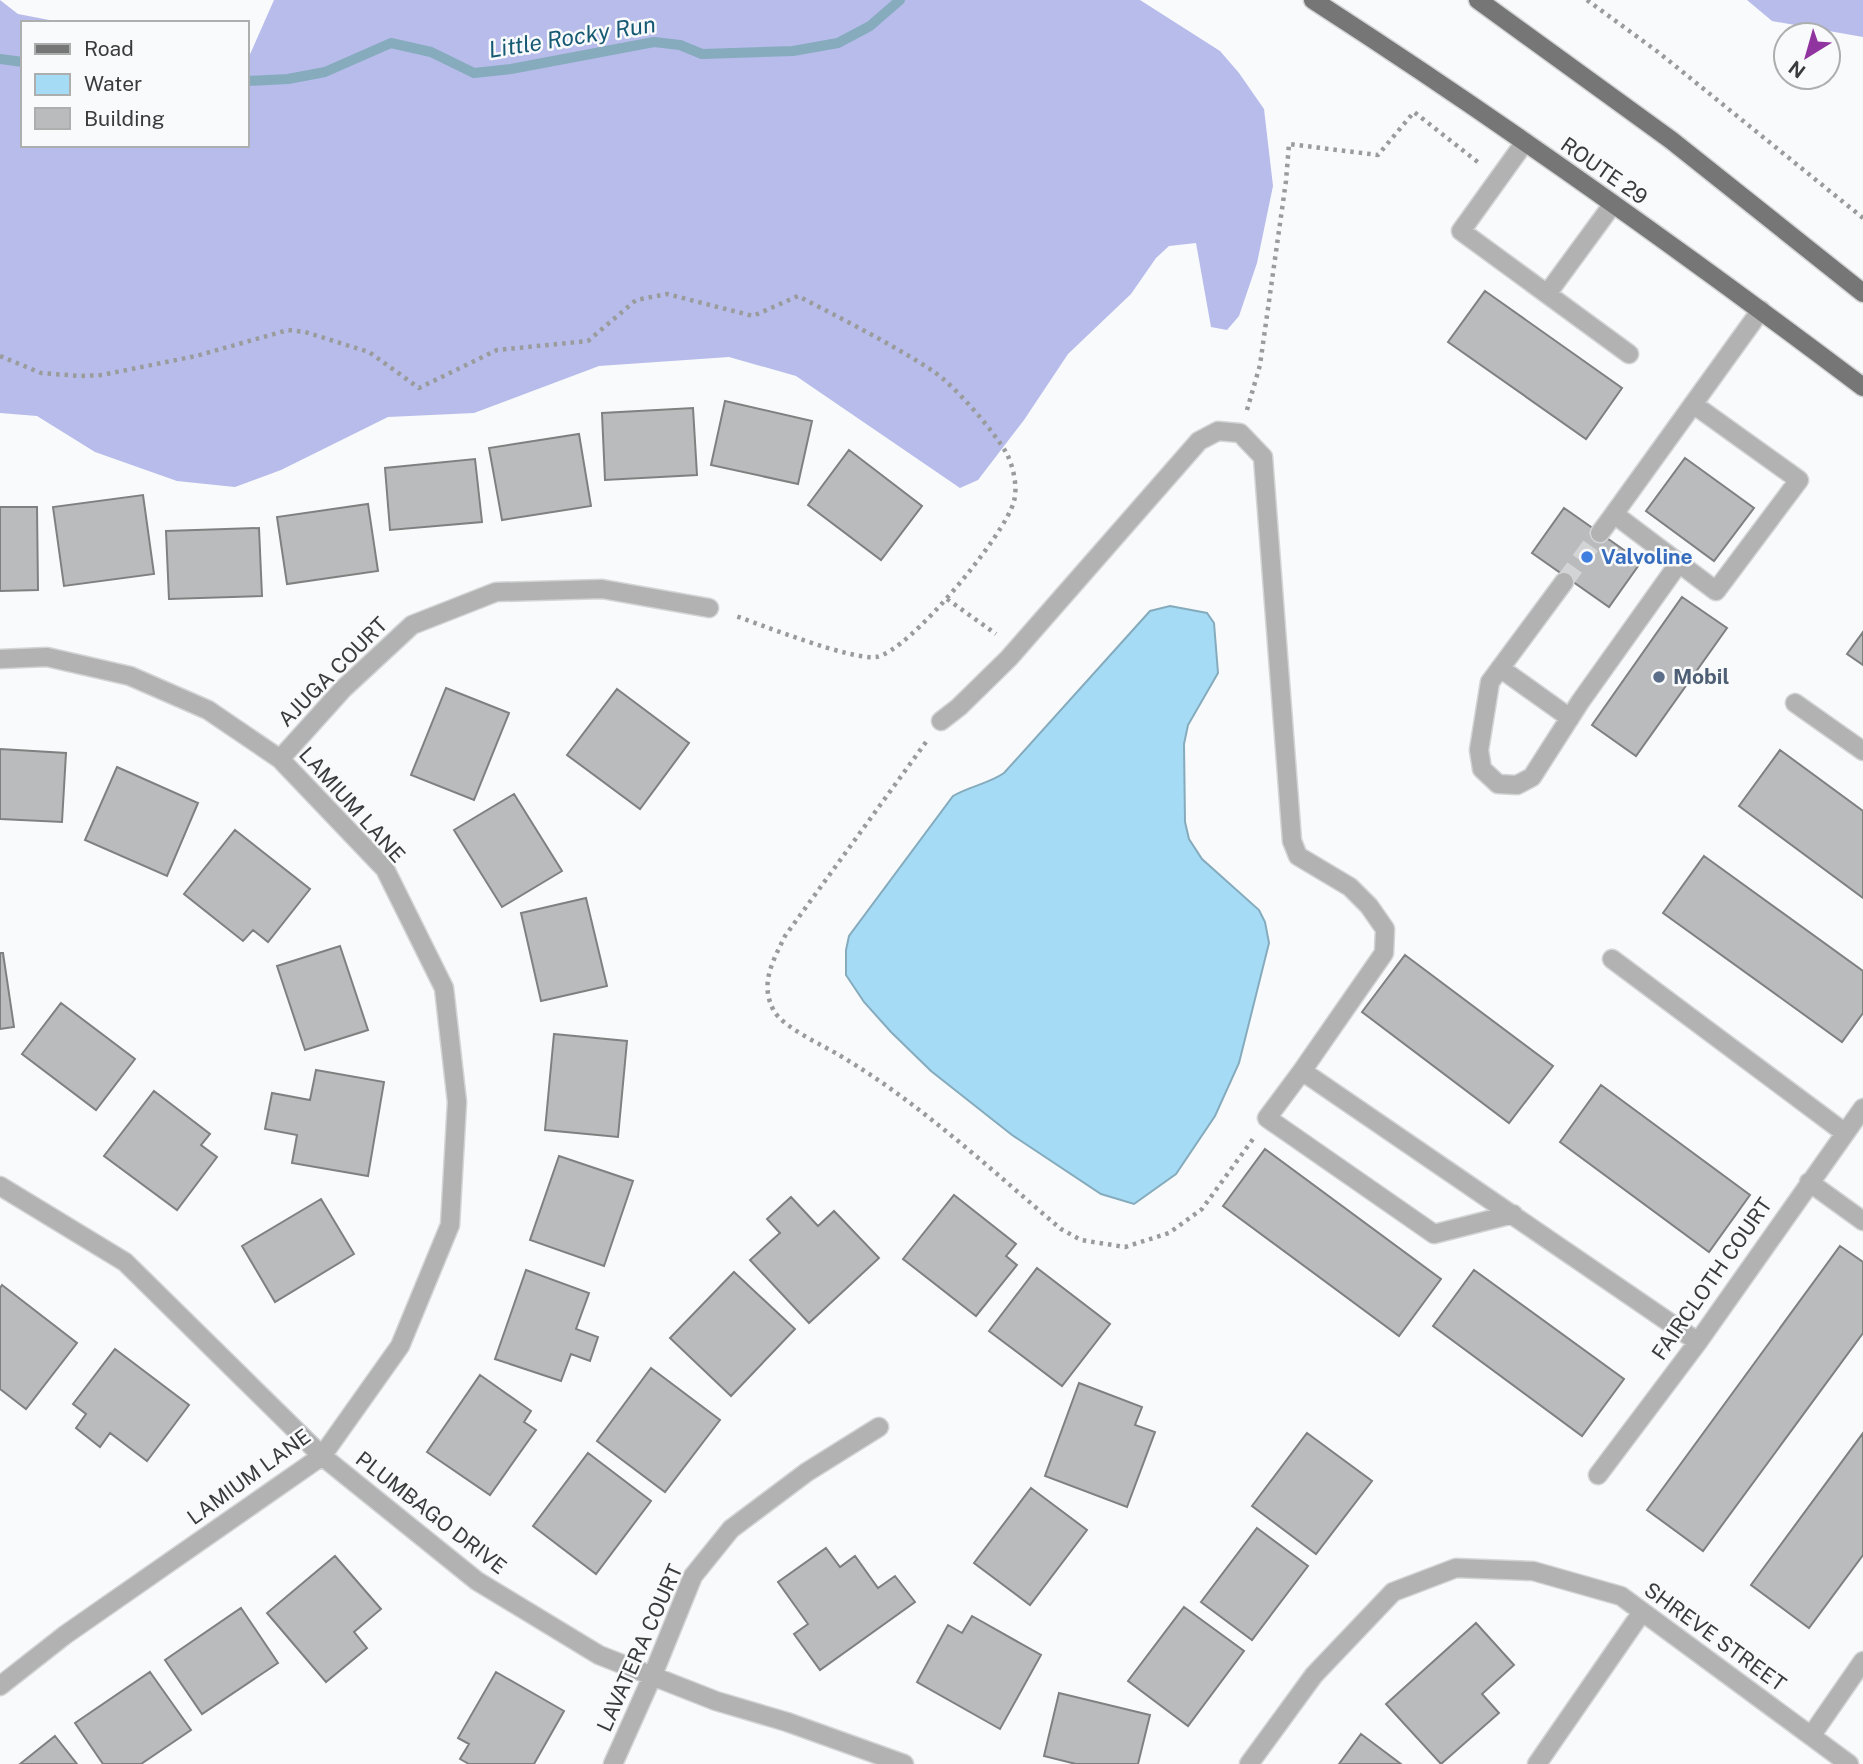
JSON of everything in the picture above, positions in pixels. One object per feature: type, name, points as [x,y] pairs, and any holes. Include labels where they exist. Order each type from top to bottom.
[{"type":"main road","name":"ROUTE 29","points":[[1313,0],[1449,88],[1761,310],[1863,387]]},
{"type":"main road","points":[[1478,0],[1671,140],[1860,286]]},
{"type":"street","points":[[1525,142],[1461,231],[1629,354]]},
{"type":"street","points":[[1547,294],[1612,204]]},
{"type":"street","points":[[1600,533],[1761,310]]},
{"type":"street","points":[[1614,514],[1716,591],[1799,480],[1693,404]]},
{"type":"street","points":[[941,721],[959,707],[1017,648],[1199,441],[1218,431],[1240,433],[1264,457],[1292,841],[1298,856],[1350,887],[1369,906],[1385,929],[1384,953],[1267,1118],[1434,1234],[1513,1214]]},
{"type":"street","points":[[1564,582],[1490,681],[1479,750],[1482,768],[1498,783],[1517,785],[1532,777],[1580,702],[1679,563]]},
{"type":"street","name":"AJUGA COURT","points":[[280,759],[343,689],[412,625],[496,592],[602,589],[709,608]]},
{"type":"street","name":"LAMIUM LANE","points":[[0,659],[47,657],[130,676],[208,710],[280,759],[385,869],[444,988],[457,1102],[450,1225],[400,1346],[322,1456],[65,1635],[0,1686]]},
{"type":"street","points":[[1500,668],[1570,718]]},
{"type":"street","points":[[1795,703],[1863,751]]},
{"type":"street","points":[[1612,958],[1845,1133]]},
{"type":"street","points":[[1302,1071],[1698,1342]]},
{"type":"street","name":"FAIRCLOTH COURT","points":[[1598,1475],[1698,1342],[1808,1182],[1863,1108]]},
{"type":"street","points":[[1808,1182],[1863,1221]]},
{"type":"street","name":"PLUMBAGO DRIVE","points":[[0,1186],[125,1262],[322,1456],[477,1581],[599,1655],[716,1701],[787,1722],[904,1764]]},
{"type":"street","name":"LAVATERA COURT","points":[[613,1764],[652,1677],[692,1576],[731,1529],[807,1472],[879,1427]]},
{"type":"street","name":"SHREVE STREET","points":[[1249,1764],[1314,1675],[1393,1592],[1456,1568],[1533,1571],[1621,1596],[1849,1764]]},
{"type":"street","points":[[1537,1764],[1642,1612]]},
{"type":"street","points":[[1811,1735],[1863,1661]]},
{"type":"path","points":[[1587,0],[1658,52],[1863,218]]},
{"type":"path","points":[[1240,433],[1260,365],[1289,144],[1378,155],[1415,112],[1499,179]]},
{"type":"path","points":[[0,356],[41,373],[91,376],[196,356],[288,330],[305,332],[369,352],[419,388],[497,350],[588,341],[636,300],[667,294],[753,316],[799,296],[935,373],[977,414],[1008,456],[1016,485],[1014,502],[994,537],[947,600],[893,651],[875,657],[852,655],[709,608]]},
{"type":"path","points":[[947,600],[1017,648]]},
{"type":"path","points":[[941,721],[785,936],[772,962],[768,980],[767,997],[776,1015],[858,1066],[914,1107],[1061,1229],[1081,1240],[1125,1247],[1169,1233],[1202,1209],[1267,1118]]},
{"type":"shaded area","points":[[0,0],[18,14],[55,21],[21,21],[21,147],[248,147],[248,59],[274,0],[1140,0],[1220,51],[1264,109],[1273,186],[1257,263],[1239,316],[1227,330],[1211,327],[1196,243],[1169,246],[1156,258],[1131,294],[1068,354],[1024,420],[978,480],[960,488],[796,376],[729,357],[599,366],[474,413],[388,417],[281,470],[235,487],[177,481],[95,452],[37,416],[0,413]]},
{"type":"shaded area","points":[[1747,0],[1863,0],[1863,37],[1842,33],[1842,21],[1772,21]]},
{"type":"water","points":[[1170,606],[1207,613],[1214,623],[1218,673],[1188,725],[1184,744],[1185,822],[1189,839],[1202,859],[1259,910],[1265,922],[1269,943],[1239,1063],[1215,1116],[1176,1174],[1134,1204],[1101,1194],[1012,1135],[931,1071],[864,1002],[846,975],[846,950],[849,936],[953,796],[1004,773],[1150,611]]},
{"type":"building","points":[[1485,291],[1622,388],[1586,439],[1448,342]]},
{"type":"building","points":[[725,401],[812,421],[798,484],[711,465]]},
{"type":"building","points":[[693,408],[697,475],[605,480],[602,413]]},
{"type":"building","points":[[579,434],[591,506],[502,520],[489,448]]},
{"type":"building","points":[[849,450],[922,506],[881,560],[808,505]]},
{"type":"building","points":[[1685,458],[1754,508],[1714,561],[1646,511]]},
{"type":"building","points":[[475,459],[482,522],[390,530],[385,468]]},
{"type":"building","points":[[143,495],[154,574],[64,586],[53,507]]},
{"type":"building","points":[[368,504],[378,571],[287,584],[277,517]]},
{"type":"building","points":[[0,507],[37,507],[38,590],[0,591]]},
{"type":"building","name":"Valvoline","points":[[1564,508],[1641,562],[1609,607],[1532,553]]},
{"type":"building","points":[[259,528],[262,596],[169,599],[166,531]]},
{"type":"building","name":"Mobil","points":[[1682,597],[1727,628],[1636,756],[1592,725]]},
{"type":"building","points":[[1863,632],[1863,665],[1847,654]]},
{"type":"building","points":[[446,688],[509,713],[474,800],[411,775]]},
{"type":"building","points":[[617,689],[689,743],[640,809],[567,755]]},
{"type":"building","points":[[0,749],[66,753],[62,822],[0,819]]},
{"type":"building","points":[[1780,750],[1863,811],[1863,898],[1739,806]]},
{"type":"building","points":[[117,767],[198,803],[167,876],[85,840]]},
{"type":"building","points":[[514,794],[562,871],[502,907],[454,830]]},
{"type":"building","points":[[235,830],[310,889],[268,942],[253,930],[243,941],[184,894]]},
{"type":"building","points":[[1704,856],[1863,971],[1863,1013],[1842,1042],[1663,913]]},
{"type":"building","points":[[586,898],[607,986],[541,1001],[521,913]]},
{"type":"building","points":[[340,946],[368,1030],[305,1050],[277,966]]},
{"type":"building","points":[[0,953],[3,953],[14,1027],[0,1029]]},
{"type":"building","points":[[1405,955],[1553,1066],[1509,1123],[1362,1012]]},
{"type":"building","points":[[61,1003],[135,1059],[96,1110],[22,1054]]},
{"type":"building","points":[[554,1034],[627,1041],[618,1137],[545,1130]]},
{"type":"building","points":[[316,1070],[384,1082],[368,1176],[292,1163],[297,1135],[265,1129],[272,1093],[310,1100]]},
{"type":"building","points":[[1601,1085],[1750,1195],[1709,1252],[1560,1142]]},
{"type":"building","points":[[154,1091],[210,1134],[201,1145],[217,1157],[177,1210],[104,1156]]},
{"type":"building","points":[[1265,1149],[1441,1279],[1399,1336],[1223,1206]]},
{"type":"building","points":[[559,1156],[633,1181],[604,1266],[530,1240]]},
{"type":"building","points":[[954,1195],[1016,1244],[1006,1256],[1017,1265],[976,1316],[903,1259]]},
{"type":"building","points":[[791,1197],[818,1226],[834,1211],[879,1258],[809,1323],[750,1260],[780,1233],[767,1219]]},
{"type":"building","points":[[321,1199],[354,1254],[275,1302],[242,1246]]},
{"type":"building","points":[[1840,1246],[1863,1262],[1863,1333],[1703,1551],[1647,1510]]},
{"type":"building","points":[[1037,1268],[1110,1324],[1062,1386],[989,1331]]},
{"type":"building","points":[[526,1270],[589,1293],[576,1329],[598,1337],[590,1361],[571,1354],[561,1381],[495,1359]]},
{"type":"building","points":[[1474,1270],[1624,1379],[1582,1436],[1433,1326]]},
{"type":"building","points":[[734,1272],[795,1329],[731,1396],[670,1338]]},
{"type":"building","points":[[2,1285],[77,1343],[26,1409],[0,1389]]},
{"type":"building","points":[[115,1349],[189,1405],[147,1461],[110,1433],[100,1447],[76,1428],[86,1414],[73,1404]]},
{"type":"building","points":[[651,1368],[720,1420],[665,1492],[597,1441]]},
{"type":"building","points":[[480,1375],[531,1411],[524,1422],[536,1430],[490,1495],[427,1452]]},
{"type":"building","points":[[1079,1383],[1142,1407],[1135,1425],[1155,1432],[1127,1507],[1045,1476]]},
{"type":"building","points":[[1307,1433],[1372,1481],[1316,1554],[1252,1506]]},
{"type":"building","points":[[1863,1433],[1863,1555],[1809,1628],[1751,1585]]},
{"type":"building","points":[[588,1453],[651,1501],[596,1574],[533,1526]]},
{"type":"building","points":[[1031,1488],[1087,1530],[1030,1605],[974,1563]]},
{"type":"building","points":[[1257,1528],[1308,1566],[1252,1640],[1201,1602]]},
{"type":"building","points":[[826,1548],[840,1567],[855,1556],[878,1588],[895,1576],[915,1602],[820,1670],[794,1634],[808,1624],[778,1582]]},
{"type":"building","points":[[335,1556],[381,1609],[354,1632],[367,1648],[326,1682],[267,1613]]},
{"type":"building","points":[[1184,1607],[1244,1651],[1188,1726],[1128,1681]]},
{"type":"building","points":[[241,1608],[278,1663],[202,1714],[165,1660]]},
{"type":"building","points":[[972,1616],[1041,1655],[1000,1729],[917,1682],[948,1625],[962,1633]]},
{"type":"building","points":[[1476,1623],[1514,1665],[1482,1694],[1499,1713],[1441,1764],[1386,1704]]},
{"type":"building","points":[[150,1672],[191,1730],[141,1764],[103,1764],[75,1723]]},
{"type":"building","points":[[496,1672],[564,1711],[534,1764],[469,1764],[460,1759],[469,1744],[458,1738]]},
{"type":"building","points":[[1059,1693],[1150,1715],[1138,1764],[1076,1764],[1044,1756]]},
{"type":"building","points":[[1361,1734],[1401,1764],[1339,1764]]},
{"type":"building","points":[[55,1736],[77,1764],[20,1764]]},
{"type":"waterway","name":"Little Rocky Run","points":[[248,81],[288,79],[325,72],[391,43],[431,52],[474,73],[511,69],[654,42],[680,45],[702,54],[793,51],[838,43],[870,26],[900,0]]},
{"type":"waterway","name":"Little Rocky Run","points":[[0,59],[21,62]]},
{"type":"tunnel","points":[[1564,582],[1600,533]]},
{"type":"place","name":"Valvoline","points":[[1587,557]]},
{"type":"place","name":"Mobil","points":[[1659,677]]}]
